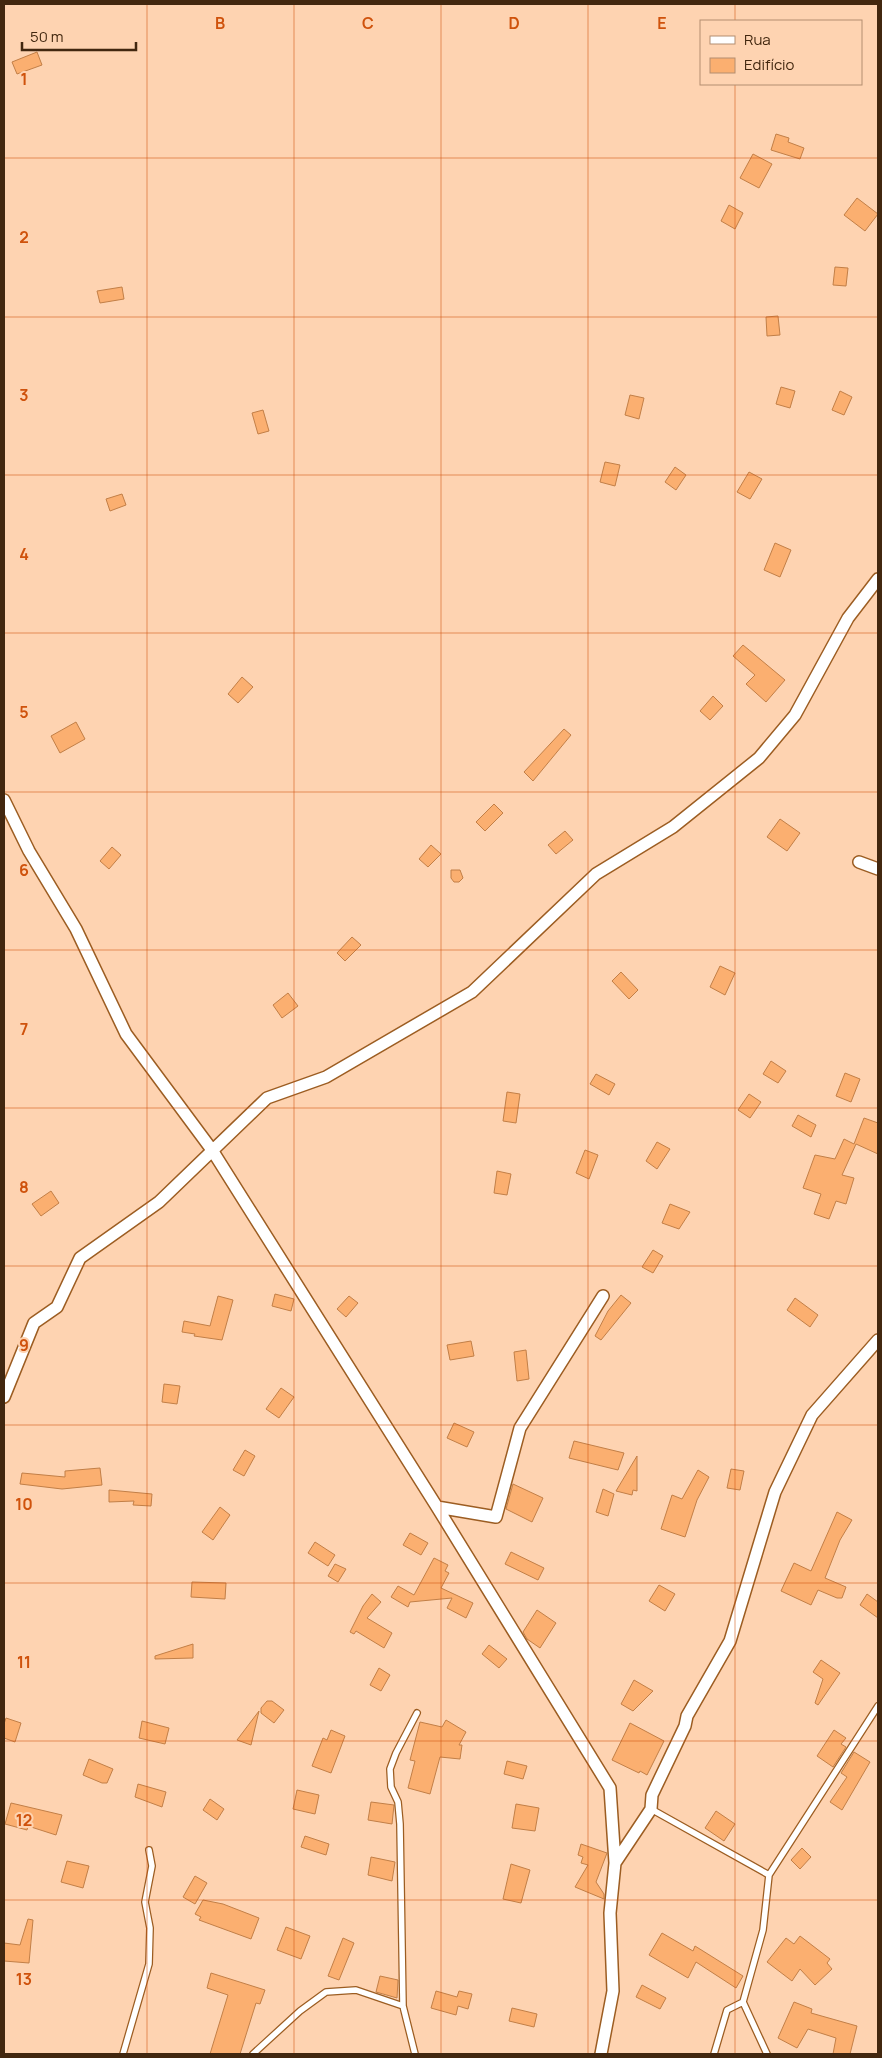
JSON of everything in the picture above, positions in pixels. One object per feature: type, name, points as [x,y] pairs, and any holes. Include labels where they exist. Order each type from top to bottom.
[{"type":"street","points":[[4,1397],[34,1323],[57,1307],[80,1258],[159,1202],[267,1098],[326,1077],[472,992],[596,874],[673,827],[759,758],[795,715],[848,618],[878,579]]},
{"type":"street","points":[[4,800],[29,851],[76,929],[126,1034],[212,1150],[610,1788],[616,1863],[610,1913],[613,1991],[601,2054]]},
{"type":"street","points":[[859,862],[878,869]]},
{"type":"street","points":[[437,1508],[496,1517],[520,1428],[603,1296]]},
{"type":"street","points":[[616,1863],[651,1809],[652,1796],[685,1726],[687,1716],[730,1641],[775,1492],[812,1415],[878,1340]]},
{"type":"lane","points":[[767,2054],[743,2002],[763,1930],[768,1875],[878,1706]]},
{"type":"lane","points":[[415,2054],[403,2006],[400,1824],[398,1802],[391,1787],[390,1769],[396,1753],[417,1713]]},
{"type":"lane","points":[[651,1809],[768,1875]]},
{"type":"lane","points":[[123,2054],[150,1964],[150,1928],[145,1902],[152,1866],[149,1850]]},
{"type":"lane","points":[[253,2054],[300,2011],[326,1992],[356,1990],[403,2006]]},
{"type":"lane","points":[[714,2054],[727,2010],[743,2002]]},
{"type":"building","points":[[37,52],[42,65],[17,74],[12,62]]},
{"type":"building","points":[[776,134],[789,138],[788,142],[804,148],[800,159],[771,150]]},
{"type":"building","points":[[753,154],[772,164],[759,188],[740,178]]},
{"type":"building","points":[[857,198],[878,214],[865,231],[844,215]]},
{"type":"building","points":[[729,205],[743,213],[735,229],[721,221]]},
{"type":"building","points":[[835,267],[848,268],[846,286],[833,285]]},
{"type":"building","points":[[122,287],[124,299],[100,303],[97,291]]},
{"type":"building","points":[[778,316],[780,335],[767,336],[766,317]]},
{"type":"building","points":[[781,387],[795,391],[790,408],[776,404]]},
{"type":"building","points":[[840,391],[852,397],[844,415],[832,410]]},
{"type":"building","points":[[630,395],[644,398],[639,419],[625,415]]},
{"type":"building","points":[[263,410],[269,431],[258,434],[252,413]]},
{"type":"building","points":[[605,462],[620,465],[615,486],[600,482]]},
{"type":"building","points":[[675,467],[686,475],[676,490],[665,482]]},
{"type":"building","points":[[749,472],[762,479],[750,499],[737,492]]},
{"type":"building","points":[[122,494],[126,505],[110,511],[106,499]]},
{"type":"building","points":[[775,543],[791,550],[780,577],[764,570]]},
{"type":"building","points":[[743,645],[785,680],[766,702],[746,684],[755,675],[733,656]]},
{"type":"building","points":[[242,677],[253,687],[238,703],[228,694]]},
{"type":"building","points":[[713,696],[723,706],[710,720],[700,711]]},
{"type":"building","points":[[76,722],[85,739],[60,753],[51,736]]},
{"type":"building","points":[[564,729],[571,735],[533,781],[524,772]]},
{"type":"building","points":[[494,804],[503,813],[485,831],[476,822]]},
{"type":"building","points":[[780,819],[800,833],[787,851],[767,837]]},
{"type":"building","points":[[565,831],[573,840],[556,854],[548,845]]},
{"type":"building","points":[[431,845],[441,854],[428,867],[419,859]]},
{"type":"building","points":[[112,847],[121,855],[109,869],[100,861]]},
{"type":"building","points":[[451,870],[460,870],[463,878],[459,882],[454,882],[451,878]]},
{"type":"building","points":[[352,937],[361,945],[345,961],[337,953]]},
{"type":"building","points":[[720,966],[735,973],[725,995],[710,987]]},
{"type":"building","points":[[621,972],[638,990],[629,999],[612,981]]},
{"type":"building","points":[[288,993],[298,1006],[282,1018],[273,1005]]},
{"type":"building","points":[[771,1061],[786,1071],[778,1083],[763,1074]]},
{"type":"building","points":[[845,1073],[860,1079],[851,1102],[836,1096]]},
{"type":"building","points":[[596,1074],[615,1084],[609,1095],[590,1084]]},
{"type":"building","points":[[507,1092],[520,1094],[516,1123],[503,1121]]},
{"type":"building","points":[[749,1094],[761,1102],[750,1118],[738,1110]]},
{"type":"building","points":[[798,1115],[816,1125],[811,1137],[792,1126]]},
{"type":"building","points":[[864,1118],[878,1123],[878,1154],[856,1144],[842,1175],[854,1178],[846,1204],[836,1201],[829,1219],[814,1214],[821,1194],[803,1188],[815,1155],[835,1159],[844,1139],[854,1144]]},
{"type":"building","points":[[657,1142],[670,1149],[657,1169],[646,1161]]},
{"type":"building","points":[[585,1150],[598,1155],[589,1179],[576,1173]]},
{"type":"building","points":[[497,1171],[511,1174],[507,1195],[494,1193]]},
{"type":"building","points":[[51,1191],[59,1203],[41,1216],[32,1204]]},
{"type":"building","points":[[670,1204],[690,1212],[679,1229],[662,1223]]},
{"type":"building","points":[[653,1250],[663,1256],[653,1273],[642,1267]]},
{"type":"building","points":[[275,1294],[294,1299],[291,1311],[272,1306]]},
{"type":"building","points":[[621,1295],[631,1303],[601,1340],[595,1336],[608,1311]]},
{"type":"building","points":[[218,1296],[233,1300],[222,1340],[194,1336],[195,1334],[182,1332],[184,1321],[210,1326]]},
{"type":"building","points":[[349,1296],[358,1303],[346,1317],[337,1309]]},
{"type":"building","points":[[795,1298],[818,1315],[810,1327],[787,1310]]},
{"type":"building","points":[[471,1341],[474,1356],[450,1360],[447,1345]]},
{"type":"building","points":[[526,1350],[529,1379],[517,1381],[514,1352]]},
{"type":"building","points":[[164,1384],[180,1386],[177,1404],[162,1402]]},
{"type":"building","points":[[281,1388],[294,1397],[279,1418],[266,1409]]},
{"type":"building","points":[[454,1423],[474,1432],[467,1447],[447,1438]]},
{"type":"building","points":[[574,1441],[624,1453],[618,1470],[569,1458]]},
{"type":"building","points":[[245,1450],[255,1456],[244,1476],[233,1470]]},
{"type":"building","points":[[637,1456],[637,1491],[633,1490],[632,1495],[616,1491]]},
{"type":"building","points":[[100,1468],[102,1485],[62,1489],[20,1484],[22,1473],[65,1477],[65,1471]]},
{"type":"building","points":[[731,1469],[744,1471],[740,1490],[727,1488]]},
{"type":"building","points":[[698,1470],[709,1477],[697,1500],[685,1537],[661,1529],[672,1495],[682,1499]]},
{"type":"building","points":[[513,1484],[543,1498],[532,1522],[506,1509]]},
{"type":"building","points":[[603,1489],[614,1494],[608,1516],[596,1512]]},
{"type":"building","points":[[109,1490],[152,1494],[151,1506],[133,1505],[134,1501],[109,1502]]},
{"type":"building","points":[[220,1507],[230,1515],[213,1540],[202,1532]]},
{"type":"building","points":[[837,1512],[852,1520],[840,1540],[825,1578],[846,1587],[842,1598],[837,1598],[818,1590],[811,1605],[781,1591],[794,1563],[811,1571]]},
{"type":"building","points":[[410,1533],[428,1543],[421,1555],[403,1545]]},
{"type":"building","points":[[315,1542],[335,1555],[328,1566],[308,1553]]},
{"type":"building","points":[[511,1552],[544,1568],[538,1580],[505,1564]]},
{"type":"building","points":[[434,1558],[448,1565],[445,1571],[449,1573],[441,1588],[473,1603],[466,1618],[447,1608],[452,1598],[410,1602],[408,1607],[391,1597],[398,1586],[414,1595]]},
{"type":"building","points":[[335,1564],[346,1569],[338,1582],[328,1576]]},
{"type":"building","points":[[192,1582],[226,1583],[225,1599],[191,1597]]},
{"type":"building","points":[[659,1585],[675,1594],[665,1611],[649,1601]]},
{"type":"building","points":[[372,1594],[381,1602],[367,1618],[392,1633],[384,1648],[356,1631],[354,1634],[350,1632],[363,1606]]},
{"type":"building","points":[[867,1594],[878,1602],[878,1618],[860,1605]]},
{"type":"building","points":[[537,1610],[556,1623],[540,1648],[527,1639],[523,1632]]},
{"type":"building","points":[[193,1644],[193,1658],[155,1659],[155,1656]]},
{"type":"building","points":[[489,1645],[507,1659],[499,1668],[482,1654]]},
{"type":"building","points":[[821,1660],[840,1673],[818,1705],[815,1703],[823,1679],[813,1672]]},
{"type":"building","points":[[379,1668],[390,1675],[381,1691],[370,1685]]},
{"type":"building","points":[[634,1680],[653,1691],[633,1711],[621,1704]]},
{"type":"building","points":[[267,1701],[272,1701],[284,1710],[274,1723],[261,1713],[261,1708]]},
{"type":"building","points":[[259,1711],[251,1745],[237,1740]]},
{"type":"building","points":[[6,1718],[21,1723],[15,1742],[4,1738]]},
{"type":"building","points":[[446,1720],[466,1732],[459,1745],[462,1745],[460,1759],[440,1757],[430,1794],[408,1788],[415,1761],[410,1760],[420,1722],[442,1727]]},
{"type":"building","points":[[142,1721],[169,1728],[165,1744],[139,1738]]},
{"type":"building","points":[[630,1723],[664,1741],[647,1775],[612,1760]]},
{"type":"building","points":[[331,1730],[345,1736],[331,1773],[312,1766],[323,1738],[327,1740]]},
{"type":"building","points":[[834,1730],[846,1738],[841,1744],[846,1747],[833,1767],[817,1756]]},
{"type":"building","points":[[854,1752],[870,1762],[842,1810],[830,1802],[847,1777],[841,1773]]},
{"type":"building","points":[[89,1759],[113,1769],[107,1783],[102,1783],[83,1775]]},
{"type":"building","points":[[507,1761],[527,1766],[523,1779],[504,1774]]},
{"type":"building","points":[[138,1784],[166,1792],[162,1807],[135,1797]]},
{"type":"building","points":[[297,1790],[319,1795],[315,1814],[293,1809]]},
{"type":"building","points":[[210,1799],[224,1809],[217,1820],[203,1810]]},
{"type":"building","points":[[371,1802],[394,1805],[392,1824],[368,1820]]},
{"type":"building","points":[[11,1803],[62,1815],[56,1835],[28,1826],[27,1830],[5,1824]]},
{"type":"building","points":[[516,1804],[539,1808],[535,1831],[512,1828]]},
{"type":"building","points":[[716,1811],[735,1824],[724,1841],[705,1828]]},
{"type":"building","points":[[305,1836],[329,1844],[326,1855],[301,1847]]},
{"type":"building","points":[[581,1844],[607,1853],[596,1882],[604,1894],[604,1899],[575,1887],[588,1865],[581,1863],[583,1857],[578,1855]]},
{"type":"building","points":[[802,1848],[811,1857],[800,1869],[791,1860]]},
{"type":"building","points":[[371,1857],[395,1862],[392,1881],[368,1875]]},
{"type":"building","points":[[67,1861],[89,1866],[83,1888],[61,1882]]},
{"type":"building","points":[[511,1864],[530,1870],[521,1903],[503,1899]]},
{"type":"building","points":[[195,1876],[207,1883],[195,1904],[183,1897]]},
{"type":"building","points":[[203,1900],[223,1904],[259,1918],[251,1939],[199,1920],[201,1917],[195,1914]]},
{"type":"building","points":[[28,1919],[33,1920],[29,1963],[4,1961],[4,1943],[20,1945]]},
{"type":"building","points":[[286,1927],[310,1936],[301,1959],[277,1950]]},
{"type":"building","points":[[662,1933],[693,1951],[695,1946],[743,1976],[736,1988],[696,1962],[688,1978],[649,1955]]},
{"type":"building","points":[[800,1936],[830,1959],[827,1963],[832,1969],[815,1985],[800,1969],[792,1981],[767,1962],[786,1938],[794,1944]]},
{"type":"building","points":[[343,1938],[354,1943],[339,1980],[328,1976]]},
{"type":"building","points":[[211,1973],[265,1990],[260,2004],[256,2003],[240,2054],[210,2054],[228,1995],[207,1988]]},
{"type":"building","points":[[380,1976],[398,1980],[397,1998],[376,1992]]},
{"type":"building","points":[[642,1985],[666,1998],[660,2009],[636,1997]]},
{"type":"building","points":[[436,1991],[457,1997],[459,1991],[472,1994],[468,2009],[458,2006],[456,2015],[431,2008]]},
{"type":"building","points":[[794,2002],[812,2009],[811,2013],[857,2026],[850,2054],[833,2054],[836,2038],[808,2029],[797,2048],[778,2038]]},
{"type":"building","points":[[512,2008],[537,2014],[534,2027],[509,2021]]}]
